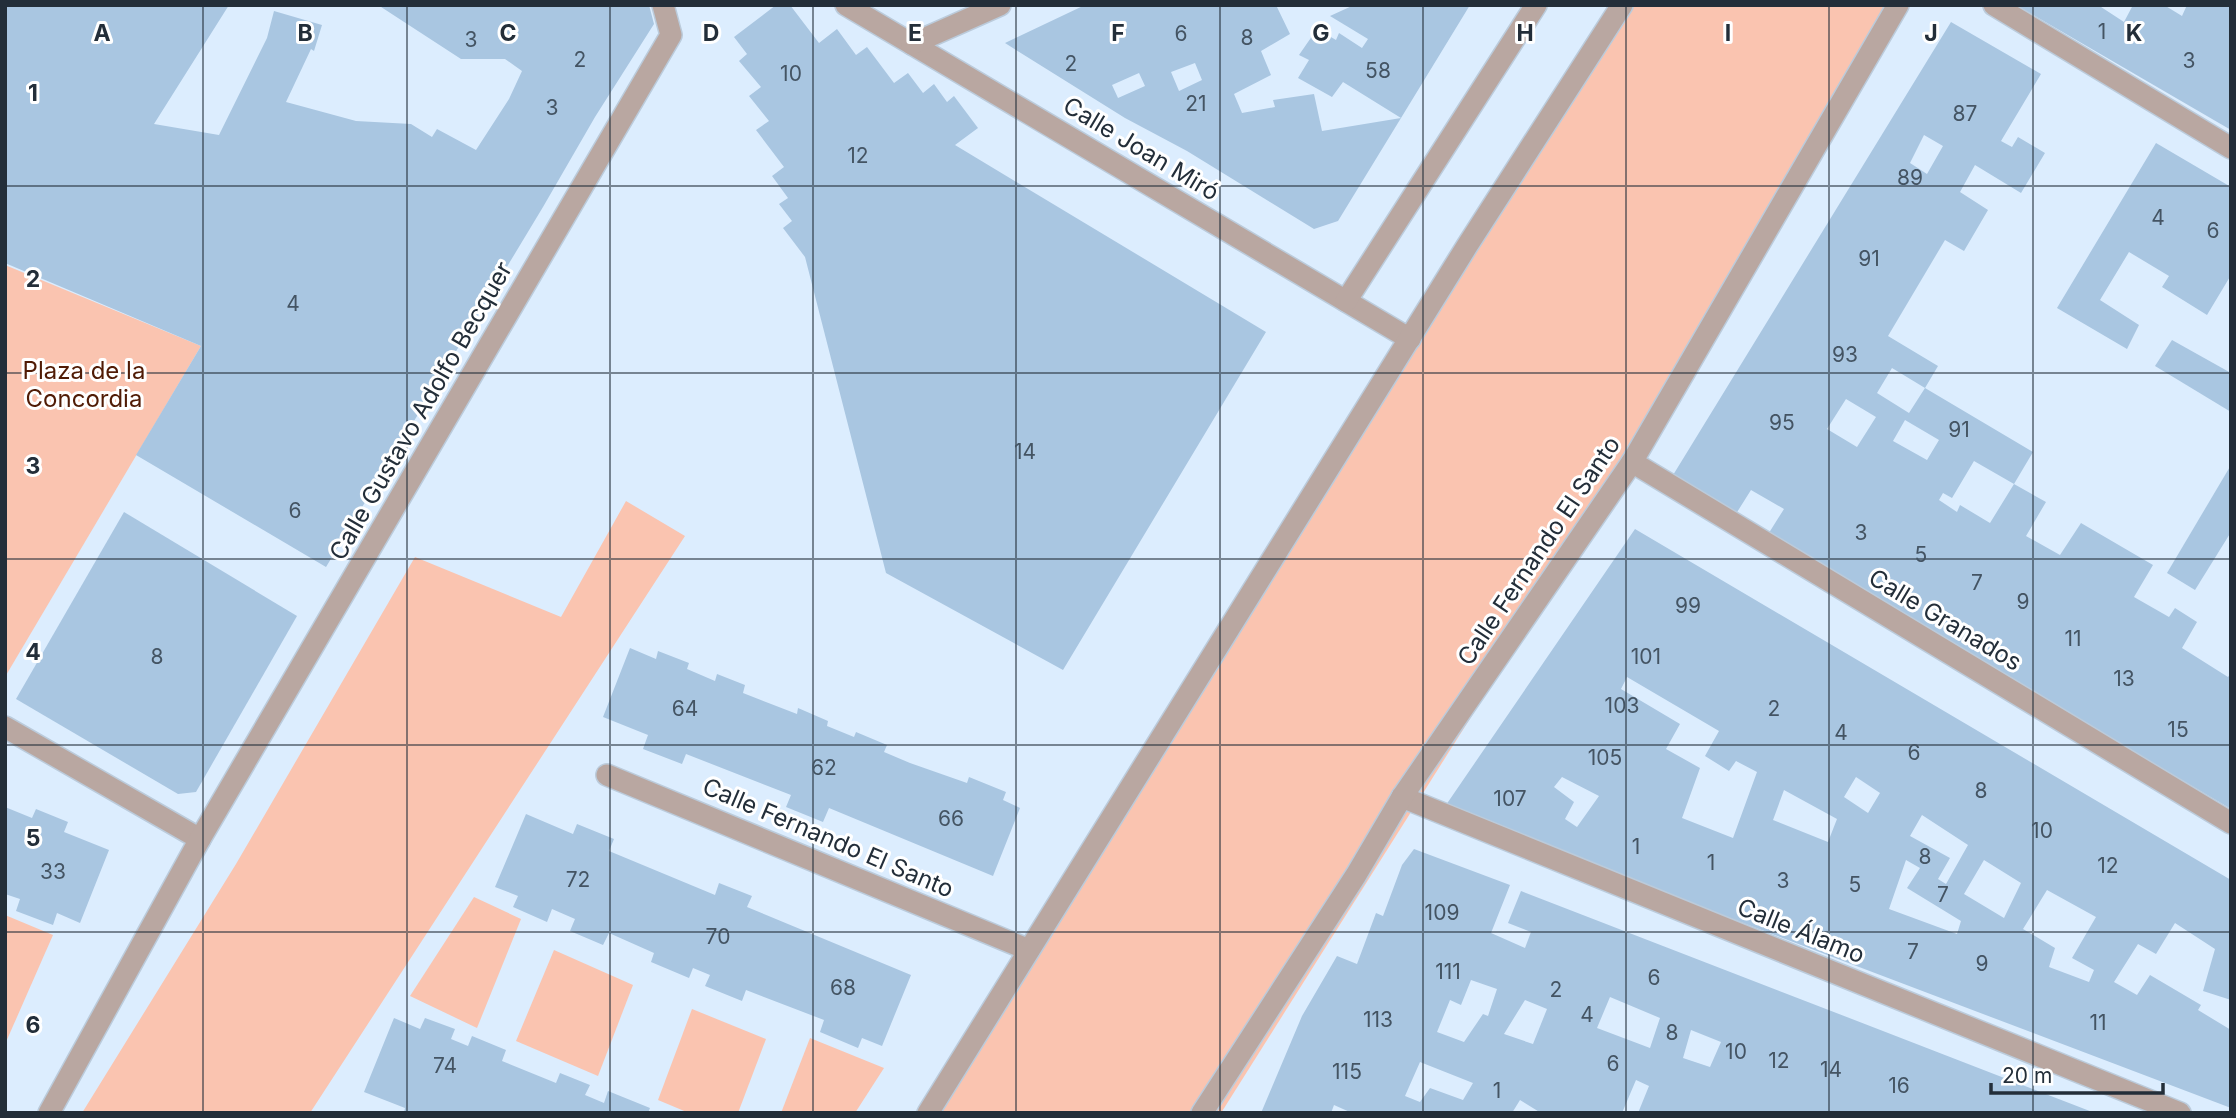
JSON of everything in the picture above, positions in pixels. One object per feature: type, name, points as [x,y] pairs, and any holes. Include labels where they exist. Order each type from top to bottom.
[{"type":"street","name":"Calle Gustavo Adolfo Becquer","points":[[49,1113],[200,839],[671,35],[663,5]]},
{"type":"street","name":"Calle Joan Miró","points":[[846,5],[1410,339]]},
{"type":"street","points":[[912,44],[1000,5]]},
{"type":"street","points":[[1346,301],[1536,5]]},
{"type":"street","points":[[928,1113],[1549,116],[1622,5]]},
{"type":"street","name":"Calle Fernando El Santo","points":[[1202,1113],[1356,875],[1402,797],[1632,462],[1898,5]]},
{"type":"street","points":[[1994,5],[2231,148]]},
{"type":"street","name":"Calle Granados","points":[[1632,462],[2231,823]]},
{"type":"street","points":[[5,727],[200,839]]},
{"type":"street","name":"Calle Fernando El Santo","points":[[607,775],[1029,950]]},
{"type":"street","name":"Calle Álamo","points":[[1402,797],[2180,1113]]},
{"type":"green space","points":[[1625,5],[1898,5],[1632,462],[1221,1113],[926,1113]]},
{"type":"green space","name":"Plaza de la Concordia","points":[[5,265],[201,346],[5,677]]},
{"type":"green space","points":[[626,501],[685,536],[310,1113],[82,1113],[236,864],[415,557],[561,617]]},
{"type":"green space","points":[[474,897],[521,919],[477,1028],[410,996]]},
{"type":"green space","points":[[5,915],[53,935],[6,1042],[5,1042]]},
{"type":"green space","points":[[554,950],[633,985],[598,1076],[516,1041]]},
{"type":"green space","points":[[692,1009],[766,1039],[738,1113],[689,1113],[658,1100]]},
{"type":"green space","points":[[810,1038],[884,1068],[855,1113],[781,1113]]},
{"type":"building","points":[[5,5],[229,5],[154,124],[219,135],[267,38],[274,11],[322,25],[314,51],[311,49],[286,102],[356,121],[411,124],[432,137],[437,129],[476,150],[509,99],[522,71],[505,59],[461,59],[378,5],[649,5],[654,24],[595,117],[326,567],[136,455],[201,346],[5,263]]},
{"type":"building","points":[[776,5],[790,5],[819,43],[837,29],[856,55],[867,47],[894,83],[908,73],[923,93],[934,84],[947,102],[954,96],[978,128],[955,145],[1266,332],[1063,670],[886,573],[805,257],[783,228],[792,221],[779,204],[788,198],[772,176],[784,167],[756,130],[769,121],[749,96],[761,87],[739,61],[747,54],[734,37]]},
{"type":"building","points":[[1085,5],[1276,5],[1290,34],[1261,51],[1271,75],[1234,94],[1242,113],[1275,107],[1273,100],[1314,94],[1322,131],[1401,118],[1338,221],[1314,229],[1187,151],[1125,118],[1005,43]],"holes":[[[1195,63],[1202,80],[1179,91],[1171,72]],[[1139,73],[1145,86],[1118,98],[1112,85]]]},
{"type":"building","points":[[1354,5],[1470,5],[1401,118],[1343,82],[1332,97],[1298,78],[1309,60],[1299,55],[1317,29],[1336,40],[1339,33],[1362,48],[1368,39],[1330,16]]},
{"type":"building","points":[[2016,5],[2098,5],[2124,22],[2133,5],[2164,5],[2182,16],[2187,5],[2231,5],[2231,130]]},
{"type":"building","points":[[1951,22],[2041,74],[2001,141],[2012,147],[2018,137],[2045,153],[2021,193],[1975,165],[1960,192],[1988,210],[1964,251],[1945,240],[1888,336],[1938,366],[1925,388],[2033,452],[2014,484],[2046,502],[2026,536],[2060,555],[2081,523],[2153,565],[2134,597],[2169,617],[2175,608],[2197,622],[2182,648],[2228,677],[2231,673],[2231,809],[1767,536],[1784,509],[1751,490],[1734,517],[1670,480]],"holes":[[[1924,135],[1943,146],[1927,174],[1910,163]],[[1892,368],[1925,388],[1909,413],[1877,393]],[[1846,399],[1876,417],[1857,447],[1827,429]],[[1905,420],[1939,440],[1927,460],[1893,441]],[[1974,461],[2014,484],[1990,523],[1960,505],[1957,512],[1939,500],[1943,493],[1952,498]]]},
{"type":"building","points":[[2156,143],[2231,187],[2231,275],[2207,315],[2162,287],[2169,276],[2129,252],[2100,300],[2139,325],[2127,349],[2057,308]]},
{"type":"building","points":[[2172,340],[2231,373],[2231,412],[2155,366]]},
{"type":"building","points":[[2231,465],[2231,532],[2195,590],[2167,573]]},
{"type":"building","points":[[124,512],[297,616],[196,792],[178,794],[16,699]]},
{"type":"building","points":[[1635,529],[2231,880],[2231,1000],[2203,991],[2215,949],[2175,923],[2156,954],[2138,944],[2114,982],[2137,995],[2150,975],[2201,1005],[2198,1010],[2231,1030],[2231,1108],[1590,865],[1446,805]],"holes":[[[1627,677],[1719,731],[1705,756],[1729,771],[1736,761],[1757,772],[1733,838],[1682,818],[1700,768],[1666,749],[1680,724],[1621,689]],[[1562,777],[1599,796],[1577,827],[1565,819],[1574,802],[1554,787]],[[1856,777],[1880,793],[1868,813],[1844,797]],[[1784,790],[1837,819],[1828,842],[1773,820]],[[1922,815],[1968,845],[1946,884],[1938,879],[1950,858],[1910,836]],[[1906,860],[1920,868],[1907,888],[1961,921],[1957,934],[1889,909]],[[1984,860],[2021,883],[2004,918],[1964,894]],[[2047,890],[2096,917],[2072,958],[2094,970],[2089,982],[2049,967],[2055,948],[2023,929]]]},
{"type":"building","points":[[630,648],[656,659],[658,651],[689,663],[687,669],[715,681],[717,674],[745,685],[743,693],[797,714],[798,708],[828,721],[827,726],[854,737],[856,732],[887,745],[884,752],[910,763],[967,783],[969,777],[1006,792],[1003,800],[1020,808],[993,876],[829,808],[823,822],[786,807],[791,795],[686,754],[682,764],[643,749],[648,735],[603,717]]},
{"type":"building","points":[[5,807],[32,818],[36,809],[68,822],[64,832],[109,850],[80,923],[57,913],[53,925],[16,911],[20,899],[5,894]]},
{"type":"building","points":[[526,814],[573,834],[577,824],[614,839],[609,851],[715,895],[719,883],[752,896],[747,907],[911,975],[882,1046],[862,1038],[858,1048],[820,1032],[824,1020],[746,990],[742,1001],[705,986],[710,975],[693,968],[689,978],[651,962],[654,953],[609,933],[603,945],[570,931],[575,919],[552,909],[547,922],[513,907],[518,896],[495,887]]},
{"type":"building","points":[[1414,849],[1510,885],[1491,933],[1525,948],[1531,932],[1508,923],[1521,891],[2095,1113],[1638,1113],[1649,1086],[1636,1080],[1622,1113],[1541,1113],[1520,1100],[1512,1113],[1352,1113],[1334,1105],[1331,1113],[1261,1113],[1302,1016],[1337,956],[1357,964],[1376,913],[1383,916],[1402,865]],"holes":[[[1471,980],[1497,989],[1488,1016],[1483,1014],[1464,1042],[1437,1032],[1450,1000],[1461,1005]],[[1610,997],[1660,1018],[1650,1048],[1597,1028]],[[1525,1000],[1547,1009],[1533,1044],[1504,1034]],[[1691,1030],[1721,1042],[1710,1067],[1683,1058]],[[1420,1062],[1473,1083],[1463,1100],[1430,1088],[1420,1102],[1405,1096]]]},
{"type":"building","points":[[394,1018],[420,1029],[425,1018],[455,1029],[451,1039],[468,1046],[472,1036],[506,1050],[502,1061],[556,1083],[560,1073],[590,1085],[585,1095],[604,1103],[608,1091],[650,1108],[648,1113],[404,1113],[405,1108],[364,1092]]}]
